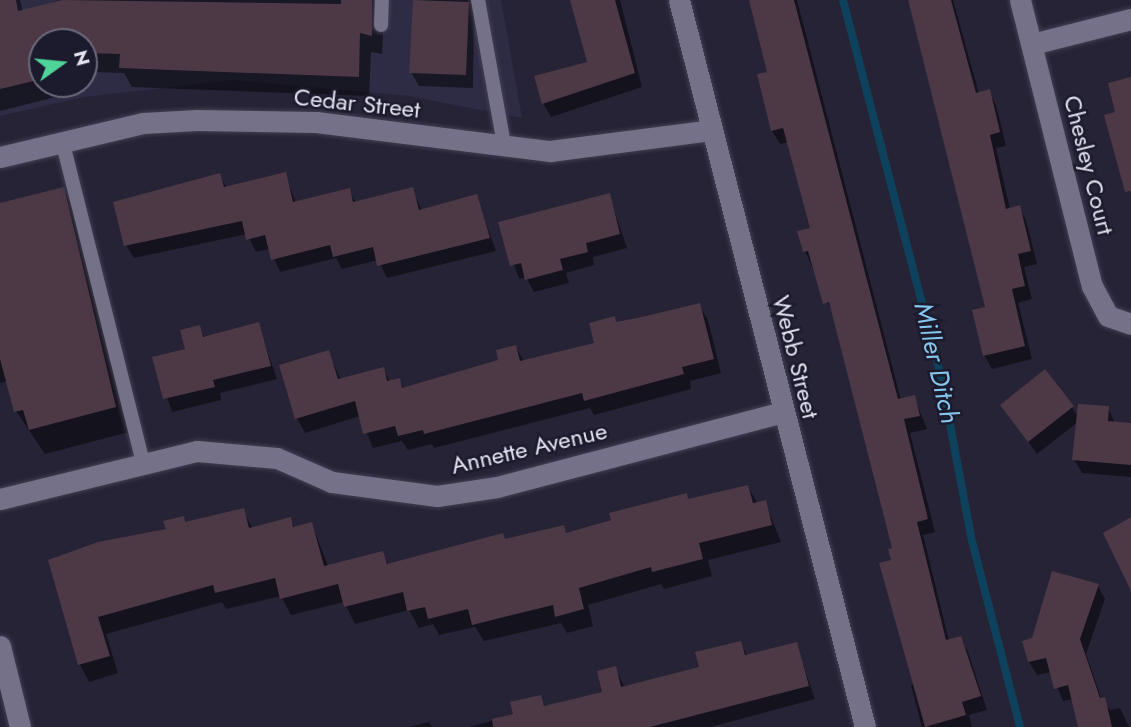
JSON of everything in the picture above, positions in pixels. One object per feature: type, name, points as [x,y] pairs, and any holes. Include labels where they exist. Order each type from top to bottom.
[{"type":"street","name":"Webb Street","points":[[679,0],[863,726]]},
{"type":"street","name":"Chesley Court","points":[[1020,0],[1092,286],[1108,316],[1131,324]]},
{"type":"street","points":[[1032,44],[1131,19]]},
{"type":"street","name":"Cedar Street","points":[[0,157],[62,140],[143,123],[197,120],[316,122],[550,151],[712,130]]},
{"type":"street","name":"Annette Avenue","points":[[0,499],[197,451],[277,458],[332,482],[437,496],[497,487],[783,412]]},
{"type":"street","points":[[0,646],[20,727]]},
{"type":"lane","points":[[381,26],[382,0]]},
{"type":"lane","points":[[478,0],[503,145]]},
{"type":"lane","points":[[62,140],[143,462]]},
{"type":"shaded area","points":[[0,0],[501,0],[522,118],[409,96],[233,80],[98,95],[98,28],[28,28],[28,98],[80,98],[0,116]]},
{"type":"building","points":[[0,0],[16,0],[18,11],[62,0],[341,4],[341,0],[372,0],[372,36],[360,33],[359,77],[119,68],[120,54],[98,53],[98,28],[28,28],[28,82],[0,89]]},
{"type":"building","points":[[413,0],[469,2],[466,75],[409,73]]},
{"type":"building","points":[[570,0],[615,0],[635,73],[542,104],[534,76],[587,62]]},
{"type":"building","points":[[749,0],[794,0],[898,399],[915,395],[920,416],[904,419],[928,519],[917,522],[946,640],[961,636],[981,696],[962,702],[966,715],[925,727],[879,563],[891,560],[888,549],[892,548],[829,302],[823,304],[808,251],[803,252],[797,231],[810,228],[783,128],[771,131],[757,74],[767,72]]},
{"type":"building","points":[[908,0],[951,0],[976,93],[990,89],[1000,132],[990,135],[1006,209],[1020,205],[1031,251],[1018,254],[1025,286],[1012,289],[1025,346],[983,356],[972,310],[985,307]]},
{"type":"building","points":[[1131,77],[1131,191],[1125,192],[1104,115],[1115,112],[1108,83]]},
{"type":"building","points":[[286,172],[293,202],[350,188],[353,202],[413,187],[419,210],[477,194],[490,238],[377,266],[373,247],[333,257],[330,245],[271,260],[265,235],[246,240],[242,221],[124,246],[113,202],[220,173],[224,187]]},
{"type":"building","points":[[64,187],[116,407],[29,430],[23,410],[14,412],[0,359],[0,203]]},
{"type":"building","points":[[610,193],[620,234],[586,243],[588,252],[560,259],[563,270],[525,280],[521,263],[510,266],[498,222]]},
{"type":"building","points":[[700,303],[714,359],[682,367],[684,374],[584,401],[582,393],[424,434],[423,430],[398,436],[395,426],[363,434],[355,401],[295,419],[279,365],[329,350],[338,379],[384,367],[387,381],[400,378],[402,388],[498,360],[496,350],[516,345],[520,361],[594,343],[589,323],[615,316],[616,322]]},
{"type":"building","points":[[259,322],[271,366],[213,380],[215,387],[163,399],[152,357],[185,349],[180,330],[200,325],[203,337]]},
{"type":"building","points":[[1045,369],[1074,406],[1028,442],[1000,405]]},
{"type":"building","points":[[1078,404],[1109,406],[1108,421],[1131,423],[1131,465],[1072,460]]},
{"type":"building","points":[[748,485],[753,503],[766,500],[772,525],[699,543],[703,559],[652,572],[651,567],[579,588],[584,609],[555,617],[553,605],[472,625],[468,609],[428,619],[425,607],[407,611],[403,592],[344,607],[338,584],[280,599],[275,578],[215,593],[213,585],[98,617],[110,656],[78,665],[48,560],[98,542],[166,529],[163,521],[184,516],[185,522],[244,508],[249,528],[291,517],[293,527],[312,522],[324,566],[383,551],[387,564],[503,533],[505,539],[564,525],[566,533],[611,520],[609,513],[687,493],[688,499]]},
{"type":"building","points":[[1131,517],[1131,591],[1103,533]]},
{"type":"building","points":[[1052,571],[1099,584],[1080,639],[1100,698],[1105,697],[1112,727],[1078,727],[1068,685],[1054,689],[1046,658],[1028,662],[1022,641],[1032,638]]},
{"type":"building","points":[[741,641],[745,655],[797,642],[809,686],[650,727],[493,727],[492,719],[513,714],[510,702],[541,695],[544,706],[602,692],[597,671],[616,666],[621,687],[699,667],[695,652]]},
{"type":"waterway","name":"Miller Ditch","points":[[843,0],[941,376],[972,541],[1020,727]]}]
